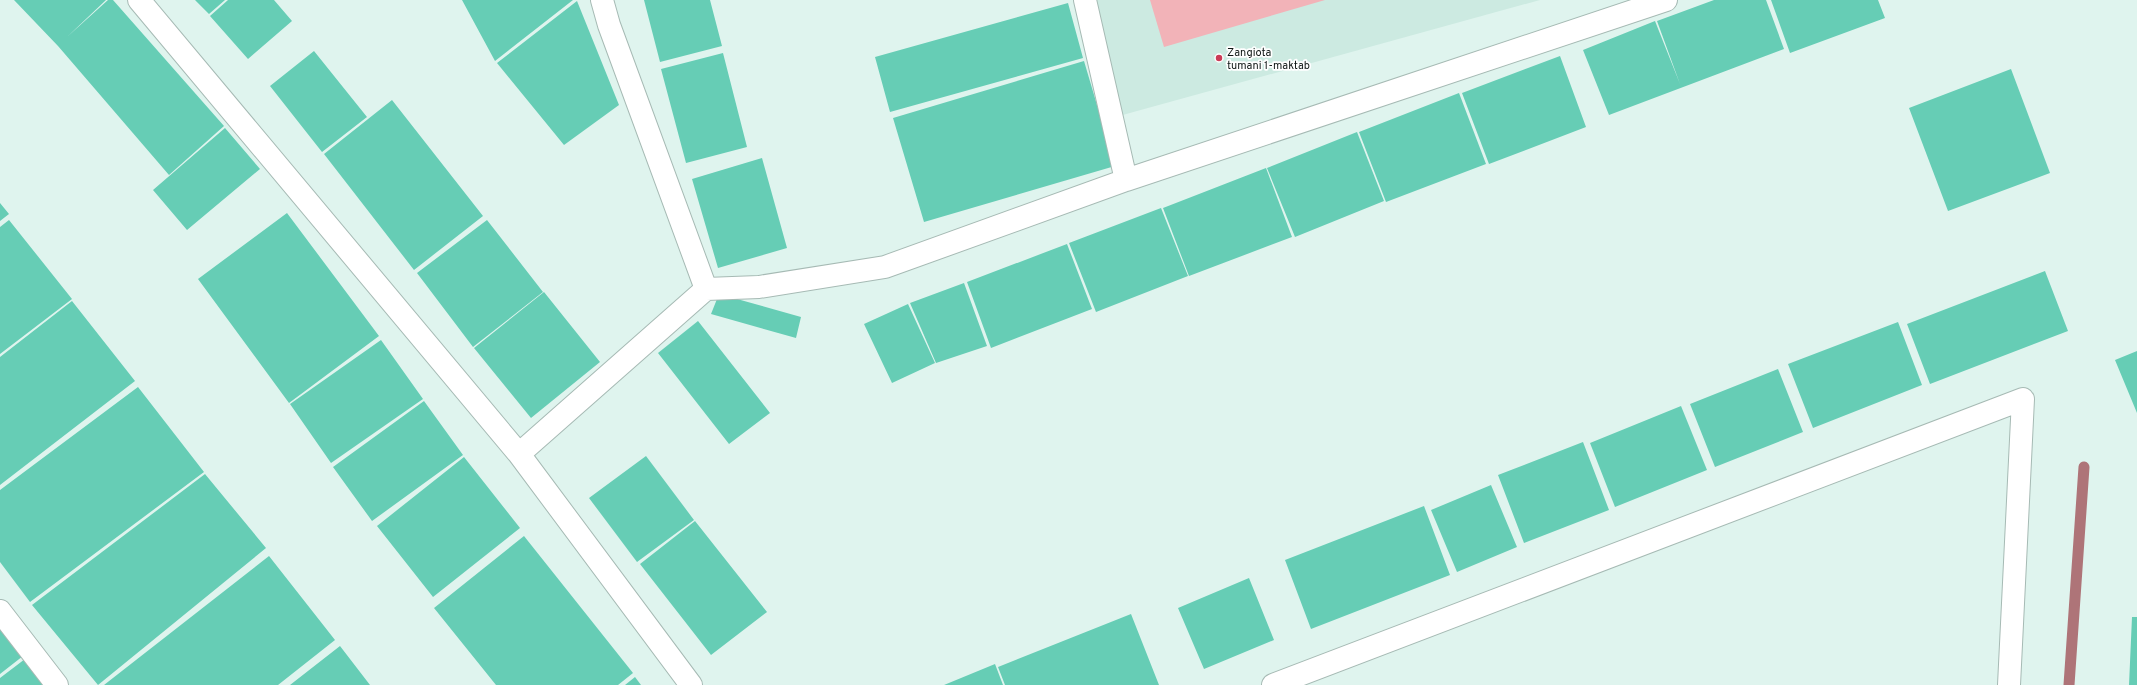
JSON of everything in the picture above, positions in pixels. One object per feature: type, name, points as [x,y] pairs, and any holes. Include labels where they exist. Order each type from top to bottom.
[{"type":"street","points":[[139,0],[520,454],[691,685]]},
{"type":"street","points":[[602,0],[609,25],[706,289]]},
{"type":"street","points":[[1085,0],[1126,180]]},
{"type":"street","points":[[520,454],[706,289],[759,287],[885,267],[1126,180],[1666,0]]},
{"type":"street","points":[[1273,685],[2024,399],[2009,685]]},
{"type":"street","points":[[0,611],[57,685]]},
{"type":"shaded area","name":"Zangiota tumani 1-maktab","points":[[1096,0],[1540,0],[1119,116]]},
{"type":"shaded area","points":[[1150,0],[1325,0],[1164,47]]},
{"type":"building","points":[[14,0],[106,0],[67,37],[108,0],[113,0],[224,126],[169,175],[58,46]]},
{"type":"building","points":[[195,0],[225,0],[209,14]]},
{"type":"building","points":[[228,0],[274,0],[292,21],[248,59],[210,16]]},
{"type":"building","points":[[462,0],[573,0],[495,61]]},
{"type":"building","points":[[644,0],[710,0],[722,46],[660,62]]},
{"type":"building","points":[[1714,0],[1766,0],[1784,49],[1609,115],[1583,50],[1655,21],[1680,84],[1657,21]]},
{"type":"building","points":[[1771,0],[1878,0],[1885,18],[1790,53]]},
{"type":"building","points":[[577,1],[619,105],[564,145],[497,63]]},
{"type":"building","points":[[1068,3],[1083,58],[890,112],[875,57]]},
{"type":"building","points":[[314,51],[367,117],[322,152],[270,86]]},
{"type":"building","points":[[723,53],[747,147],[686,163],[661,69]]},
{"type":"building","points":[[1560,56],[1586,127],[1489,164],[1462,93]]},
{"type":"building","points":[[1084,61],[1115,166],[924,222],[893,118]]},
{"type":"building","points":[[2011,69],[2050,173],[1948,211],[1909,108]]},
{"type":"building","points":[[1459,93],[1486,164],[1386,202],[1359,132]]},
{"type":"building","points":[[392,100],[483,216],[414,270],[324,154]]},
{"type":"building","points":[[225,128],[260,169],[187,230],[153,190]]},
{"type":"building","points":[[1357,132],[1384,201],[1295,237],[1267,168]]},
{"type":"building","points":[[762,158],[787,248],[718,268],[692,179]]},
{"type":"building","points":[[1266,168],[1292,237],[1189,276],[1163,208]]},
{"type":"building","points":[[0,203],[9,214],[0,221]]},
{"type":"building","points":[[1161,208],[1188,276],[1096,312],[1069,243]]},
{"type":"building","points":[[287,213],[379,336],[289,403],[198,279]]},
{"type":"building","points":[[9,220],[72,299],[0,354],[0,227]]},
{"type":"building","points":[[487,220],[543,292],[473,347],[417,273]]},
{"type":"building","points":[[1067,244],[1092,309],[991,348],[967,282]]},
{"type":"building","points":[[2045,271],[2068,331],[1930,384],[1907,324]]},
{"type":"building","points":[[964,283],[987,346],[936,363],[910,303]]},
{"type":"building","points":[[544,292],[600,362],[531,418],[474,348]]},
{"type":"building","points":[[719,294],[801,317],[796,338],[711,314]]},
{"type":"building","points":[[72,301],[135,381],[0,485],[0,357]]},
{"type":"building","points":[[908,304],[935,363],[892,383],[864,324]]},
{"type":"building","points":[[698,321],[770,413],[729,444],[658,353]]},
{"type":"building","points":[[1898,322],[1922,385],[1813,428],[1788,364]]},
{"type":"building","points":[[381,340],[423,399],[331,463],[290,404]]},
{"type":"building","points":[[2137,351],[2137,413],[2115,360]]},
{"type":"building","points":[[1778,369],[1803,432],[1715,467],[1690,404]]},
{"type":"building","points":[[138,387],[204,472],[30,602],[0,562],[0,490]]},
{"type":"building","points":[[424,401],[463,455],[372,521],[333,467]]},
{"type":"building","points":[[1681,406],[1707,470],[1615,507],[1590,443]]},
{"type":"building","points":[[1583,442],[1609,510],[1524,543],[1498,475]]},
{"type":"building","points":[[646,456],[694,520],[637,562],[589,498]]},
{"type":"building","points":[[464,457],[520,528],[433,597],[377,526]]},
{"type":"building","points":[[205,474],[266,548],[98,685],[32,605]]},
{"type":"building","points":[[1491,485],[1517,547],[1457,572],[1431,510]]},
{"type":"building","points":[[1424,506],[1450,575],[1311,629],[1285,560]]},
{"type":"building","points":[[695,521],[767,612],[711,655],[640,564]]},
{"type":"building","points":[[524,536],[633,673],[618,685],[496,685],[434,608]]},
{"type":"building","points":[[269,556],[335,640],[278,685],[104,685]]},
{"type":"building","points":[[1249,578],[1274,640],[1204,669],[1178,608]]},
{"type":"building","points":[[1131,614],[1159,685],[1005,685],[998,667]]},
{"type":"building","points":[[2132,617],[2137,617],[2137,685],[2129,685]]},
{"type":"building","points":[[0,627],[23,656],[0,674]]},
{"type":"building","points":[[340,646],[370,685],[290,685]]},
{"type":"building","points":[[25,659],[45,685],[0,685],[0,678]]},
{"type":"building","points":[[995,664],[1003,685],[944,685]]},
{"type":"building","points":[[635,677],[641,685],[625,685]]},
{"type":"waterway","points":[[2069,685],[2084,467]]},
{"type":"place","name":"Zangiota tumani 1-maktab","points":[[1219,58]]}]
